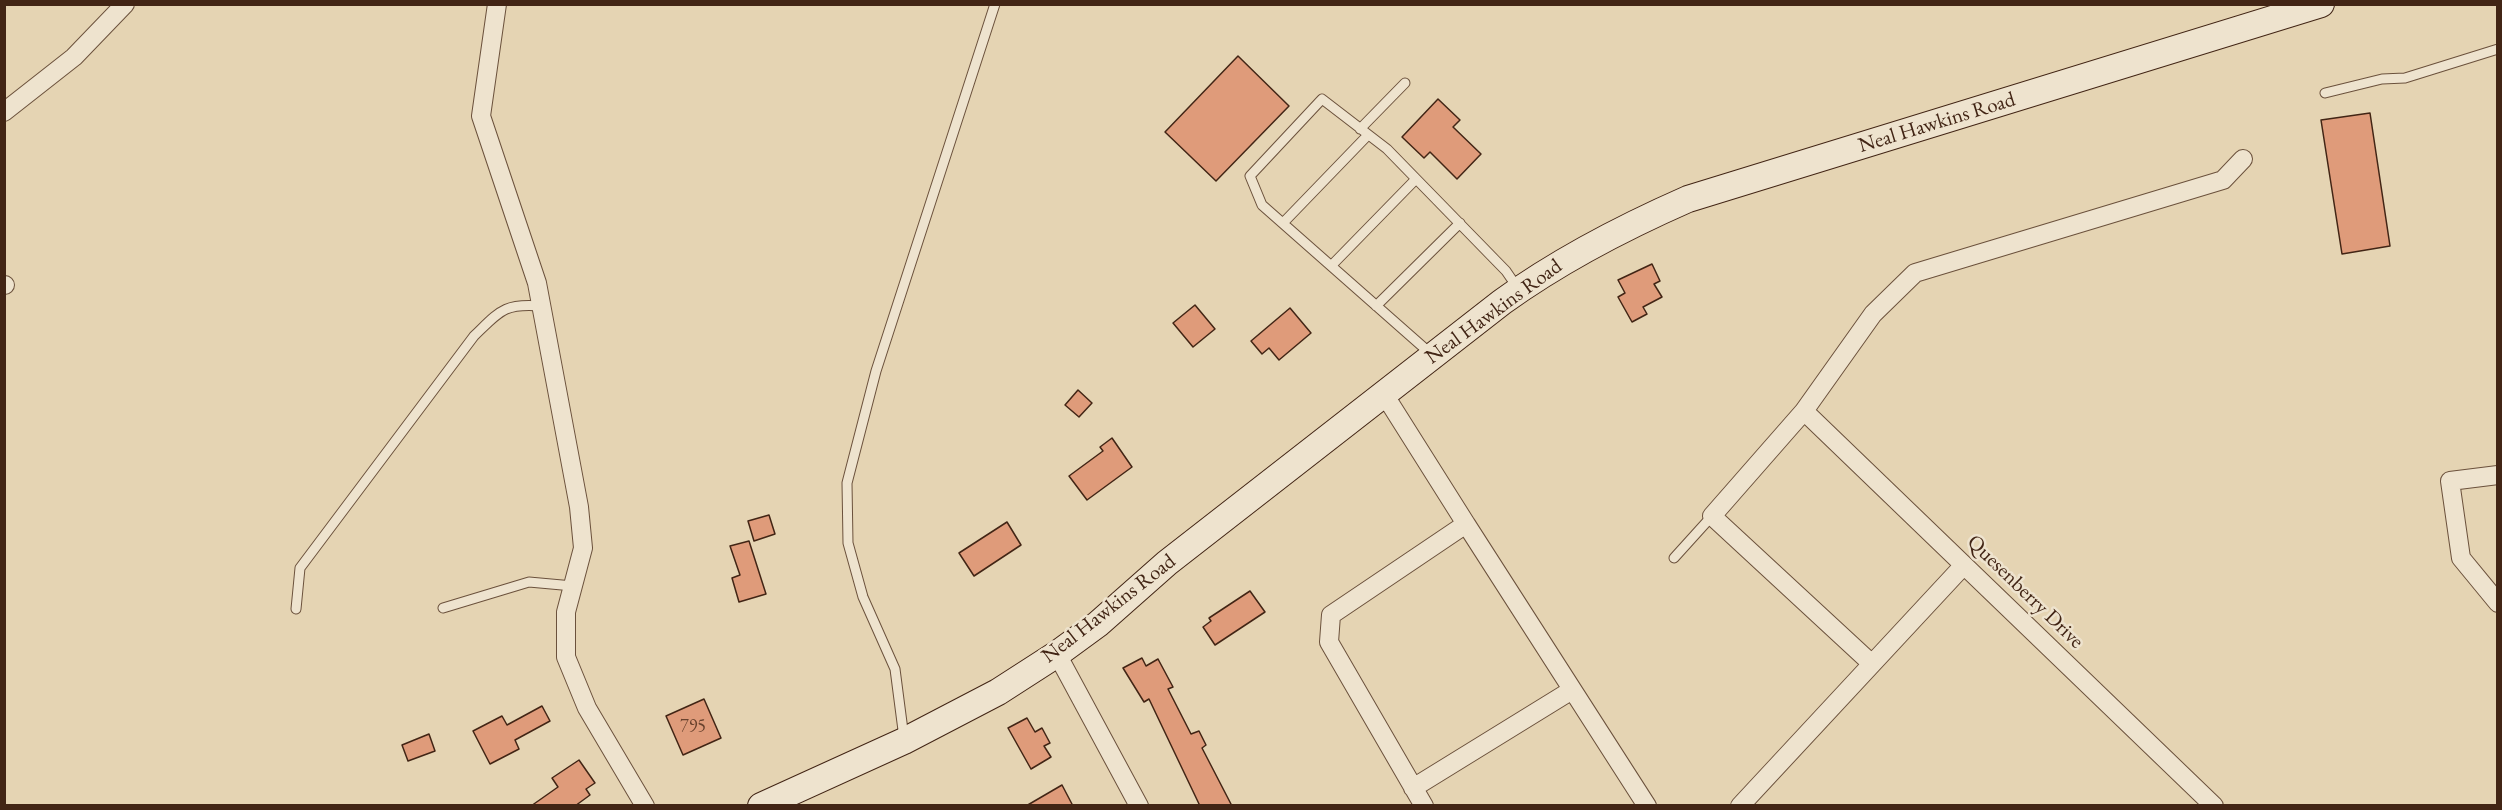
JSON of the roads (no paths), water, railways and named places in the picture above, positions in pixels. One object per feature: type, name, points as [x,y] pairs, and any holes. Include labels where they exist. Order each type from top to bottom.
[{"type":"street","points":[[4,112],[74,57],[125,4]]},
{"type":"street","points":[[497,4],[481,116],[537,283],[579,507],[583,548],[566,612],[566,657],[587,708],[645,806]]},
{"type":"street","name":"Neal Hawkins Road","points":[[761,806],[904,741],[998,692],[1057,654],[1098,624],[1167,563],[1519,290],[1606,236],[1688,199],[2321,4]]},
{"type":"street","points":[[1872,664],[1712,516],[1804,411],[1873,314],[1915,273],[2223,180],[2243,159]]},
{"type":"street","points":[[1384,394],[1647,806]]},
{"type":"street","name":"Quesenberry Drive","points":[[1804,411],[2214,806]]},
{"type":"street","points":[[2498,474],[2450,481],[2461,558],[2498,603]]},
{"type":"street","points":[[1424,806],[1329,642],[1331,615],[1466,524]]},
{"type":"street","points":[[1740,806],[1964,565]]},
{"type":"street","points":[[1057,654],[1139,806]]},
{"type":"street","points":[[1413,788],[1572,690]]},
{"type":"lane","points":[[904,741],[895,669],[863,597],[848,543],[847,483],[876,371],[995,4]]},
{"type":"lane","points":[[2325,93],[2382,79],[2405,78],[2498,49]]},
{"type":"lane","points":[[1283,223],[1405,83]]},
{"type":"lane","points":[[1433,356],[1262,205],[1250,176],[1322,99],[1364,132],[1416,179],[1506,271],[1519,290]]},
{"type":"lane","points":[[1331,266],[1416,179]]},
{"type":"lane","points":[[1376,306],[1460,223]]},
{"type":"lane","points":[[296,609],[300,568],[474,336],[499,312],[517,304],[541,306]]},
{"type":"lane","points":[[1674,558],[1712,516]]},
{"type":"lane","points":[[443,608],[529,582],[573,586]]}]
